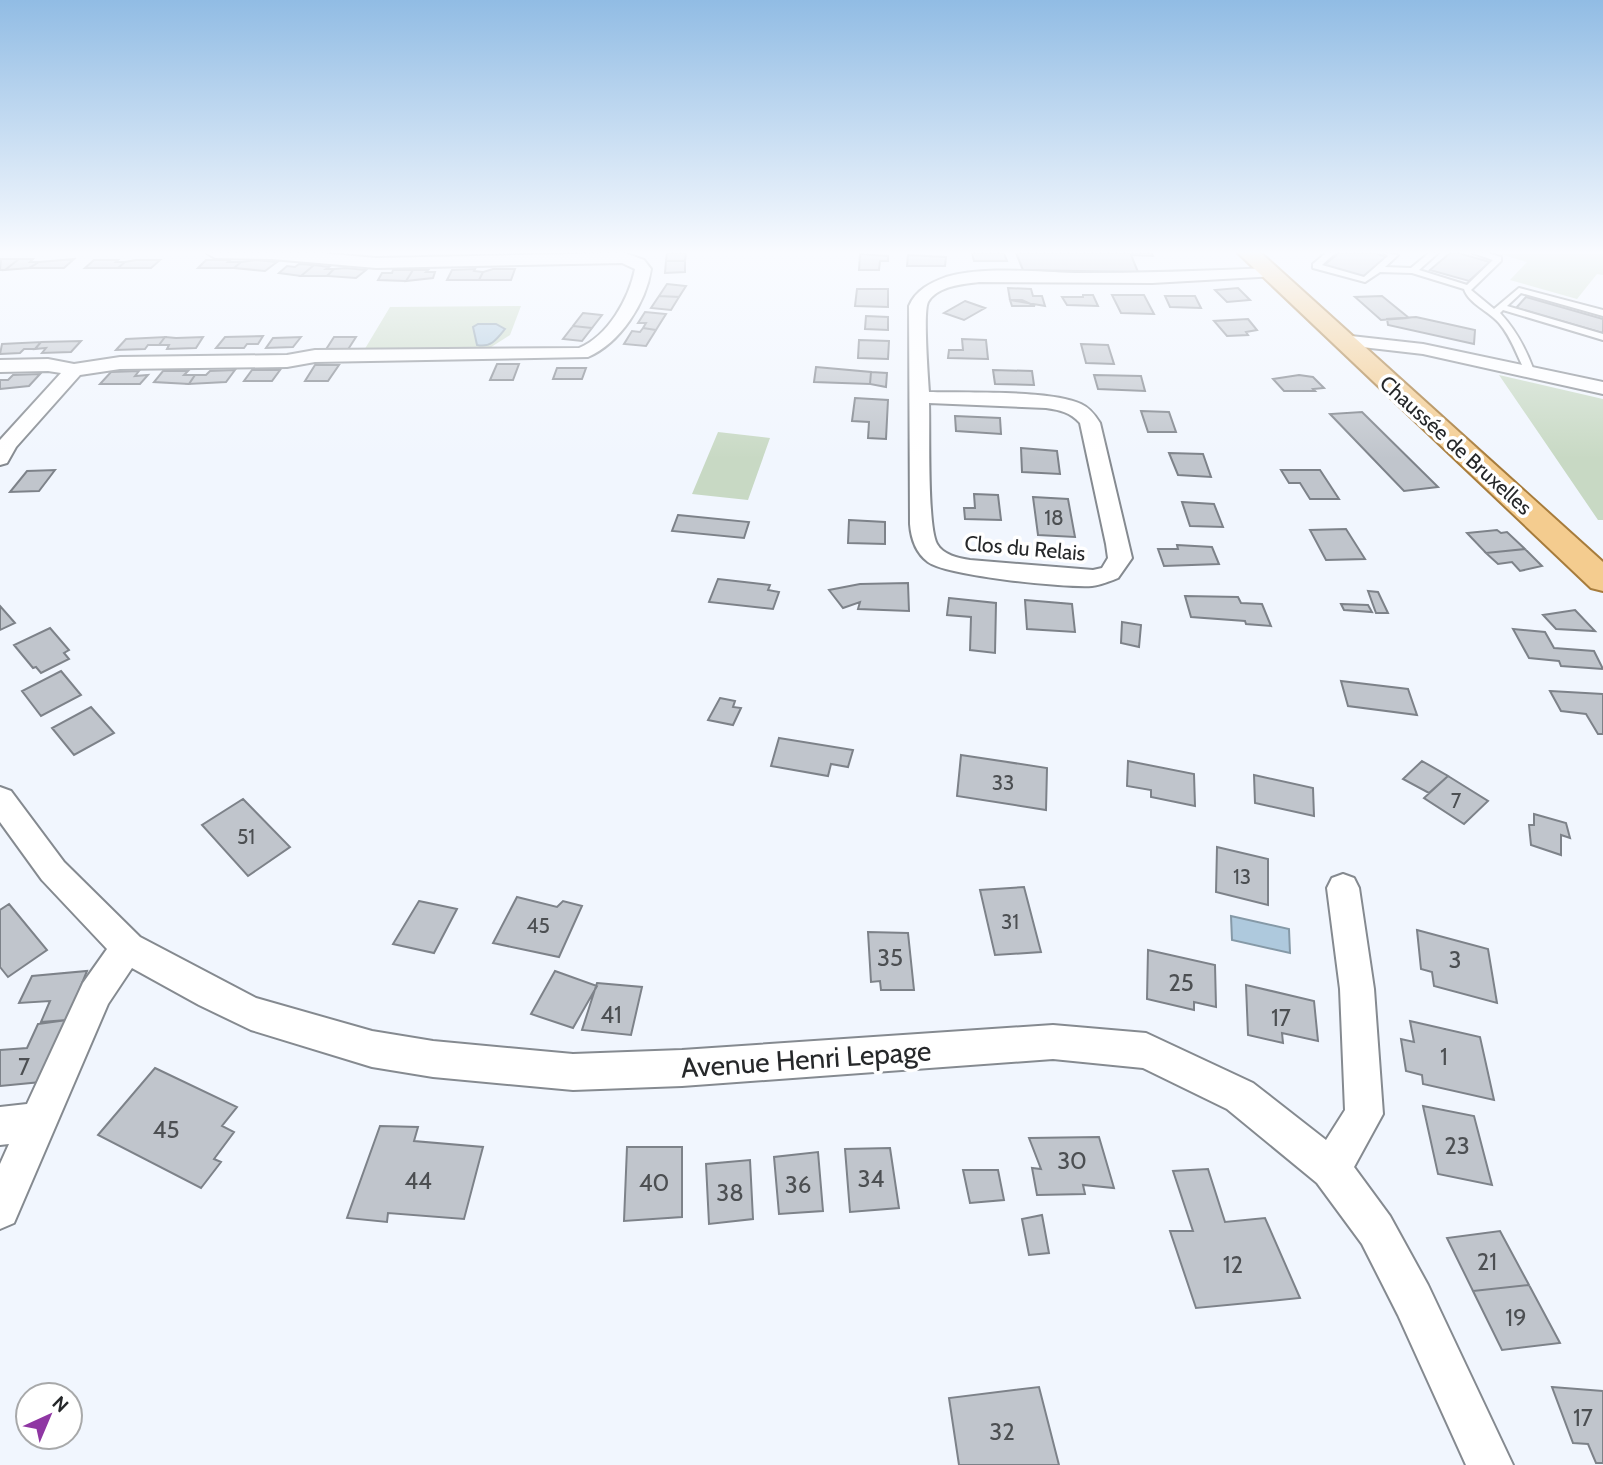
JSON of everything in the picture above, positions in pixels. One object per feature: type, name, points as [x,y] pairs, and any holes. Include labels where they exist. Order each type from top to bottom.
[{"type":"main road","name":"Chaussée de Bruxelles","points":[[1322,321],[1603,580]]},
{"type":"street","points":[[0,366],[48,366],[74,370],[120,363],[287,361],[315,356],[582,353],[600,345],[616,321]]},
{"type":"street","name":"Clos du Relais","points":[[918,321],[922,532],[927,550],[952,565],[970,568],[1093,578],[1110,573],[1120,558],[1118,544],[1086,417],[1079,410],[1065,404],[920,397]]},
{"type":"street","points":[[1342,340],[1423,349],[1603,388]]},
{"type":"street","points":[[0,458],[7,445],[74,370]]},
{"type":"street","name":"Avenue Henri Lepage","points":[[0,799],[53,871],[128,948],[251,1013],[372,1049],[525,1069],[573,1072],[625,1072],[1053,1042],[1146,1052],[1240,1096],[1331,1169],[1376,1230],[1413,1300],[1490,1465]]},
{"type":"street","points":[[1331,1169],[1364,1114],[1357,989],[1343,888]]},
{"type":"street","points":[[0,1209],[18,1124],[105,975],[128,948]]},
{"type":"lane","points":[[1505,321],[1523,352],[1529,371]]},
{"type":"lane","points":[[1543,321],[1603,337]]},
{"type":"green space","points":[[381,321],[515,321],[510,335],[485,351],[363,352]]},
{"type":"green space","points":[[1499,375],[1603,399],[1603,520],[1598,520]]},
{"type":"green space","points":[[718,432],[770,438],[748,500],[692,494]]},
{"type":"water","points":[[478,324],[496,324],[505,329],[490,344],[482,346],[477,345],[473,327]]},
{"type":"water","points":[[1231,916],[1289,929],[1290,953],[1232,940]]},
{"type":"building","points":[[577,321],[597,321],[592,328],[573,326]]},
{"type":"building","points":[[661,321],[656,330],[643,328],[646,323],[638,323]]},
{"type":"building","points":[[866,321],[888,321],[888,330],[865,329]]},
{"type":"building","points":[[1214,321],[1250,321],[1257,330],[1246,332],[1248,335],[1227,336]]},
{"type":"building","points":[[1387,321],[1436,321],[1475,330],[1474,344],[1388,325]]},
{"type":"building","points":[[1563,321],[1603,321],[1603,333]]},
{"type":"building","points":[[573,326],[592,328],[582,341],[563,339]]},
{"type":"building","points":[[643,328],[656,330],[646,346],[624,344],[632,331],[640,332]]},
{"type":"building","points":[[263,336],[258,344],[247,344],[244,348],[216,348],[225,337]]},
{"type":"building","points":[[165,337],[203,337],[196,348],[167,349],[169,345],[159,345]]},
{"type":"building","points":[[165,337],[159,345],[148,345],[145,349],[116,350],[126,339]]},
{"type":"building","points":[[301,337],[293,347],[266,348],[273,338]]},
{"type":"building","points":[[334,337],[356,337],[347,351],[325,351]]},
{"type":"building","points":[[962,339],[986,340],[988,359],[948,358],[949,350],[963,350]]},
{"type":"building","points":[[859,340],[889,341],[888,359],[858,358]]},
{"type":"building","points":[[81,341],[71,352],[42,353],[46,348],[35,349],[41,342]]},
{"type":"building","points":[[41,342],[35,349],[0,354],[2,344]]},
{"type":"building","points":[[1081,344],[1108,345],[1114,364],[1086,363]]},
{"type":"building","points":[[497,364],[519,364],[513,380],[490,380]]},
{"type":"building","points":[[315,365],[339,365],[328,381],[305,381]]},
{"type":"building","points":[[816,367],[871,372],[870,384],[814,382]]},
{"type":"building","points":[[557,368],[586,368],[582,379],[553,379]]},
{"type":"building","points":[[235,370],[226,382],[189,384],[195,375],[206,375],[210,371]]},
{"type":"building","points":[[252,370],[280,370],[272,381],[244,381]]},
{"type":"building","points":[[993,370],[1032,371],[1034,385],[995,384]]},
{"type":"building","points":[[139,371],[135,376],[148,375],[140,384],[100,384],[111,372]]},
{"type":"building","points":[[163,371],[188,371],[184,375],[195,375],[189,384],[154,382]]},
{"type":"building","points":[[871,372],[887,373],[886,387],[870,384]]},
{"type":"building","points":[[40,374],[29,386],[0,389],[0,380],[8,380],[13,375]]},
{"type":"building","points":[[1094,375],[1141,376],[1145,391],[1098,389]]},
{"type":"building","points":[[1299,375],[1313,377],[1324,388],[1313,389],[1315,391],[1284,391],[1273,379]]},
{"type":"building","points":[[855,398],[888,400],[886,439],[868,438],[869,422],[852,421]]},
{"type":"building","points":[[1141,411],[1169,412],[1176,432],[1148,432]]},
{"type":"building","points":[[1362,412],[1438,487],[1404,491],[1330,414]]},
{"type":"building","points":[[955,416],[1000,418],[1001,434],[956,431]]},
{"type":"building","points":[[1021,448],[1057,451],[1060,474],[1022,472]]},
{"type":"building","points":[[1169,453],[1203,454],[1211,477],[1178,475]]},
{"type":"building","points":[[55,470],[39,491],[10,492],[27,471]]},
{"type":"building","points":[[1281,470],[1320,470],[1339,499],[1310,499],[1300,483],[1289,483]]},
{"type":"building","points":[[974,494],[998,495],[1001,520],[965,519],[964,508],[975,508]]},
{"type":"building","points":[[1033,497],[1068,499],[1075,537],[1038,535]]},
{"type":"building","points":[[1182,502],[1214,504],[1223,527],[1190,526]]},
{"type":"building","points":[[678,515],[749,522],[744,538],[672,531]]},
{"type":"building","points":[[849,520],[885,522],[885,544],[848,543]]},
{"type":"building","points":[[1346,529],[1365,559],[1326,560],[1310,530]]},
{"type":"building","points":[[1497,530],[1501,533],[1507,532],[1525,549],[1486,553],[1467,533]]},
{"type":"building","points":[[1177,545],[1212,547],[1219,564],[1164,566],[1158,549],[1178,549]]},
{"type":"building","points":[[1525,549],[1542,566],[1520,571],[1512,562],[1498,564],[1486,553]]},
{"type":"building","points":[[718,579],[770,585],[768,590],[779,592],[773,609],[709,602]]},
{"type":"building","points":[[908,583],[909,611],[858,609],[860,602],[843,608],[829,590],[860,584]]},
{"type":"building","points":[[1368,591],[1378,592],[1388,613],[1376,613]]},
{"type":"building","points":[[1185,596],[1238,597],[1241,603],[1262,604],[1271,626],[1191,617]]},
{"type":"building","points":[[949,598],[996,603],[995,653],[970,650],[971,617],[947,615]]},
{"type":"building","points":[[1025,600],[1072,604],[1075,632],[1027,629]]},
{"type":"building","points":[[1341,604],[1368,605],[1372,612],[1344,610]]},
{"type":"building","points":[[0,606],[15,623],[0,630]]},
{"type":"building","points":[[1575,610],[1595,631],[1556,629],[1543,615]]},
{"type":"building","points":[[1122,622],[1141,625],[1139,647],[1121,643]]},
{"type":"building","points":[[50,628],[69,650],[64,653],[69,659],[41,673],[36,667],[33,668],[14,645]]},
{"type":"building","points":[[1513,629],[1545,632],[1554,648],[1594,651],[1603,669],[1561,666],[1559,661],[1529,658]]},
{"type":"building","points":[[61,671],[81,695],[41,716],[22,691]]},
{"type":"building","points":[[1341,681],[1408,689],[1417,715],[1348,706]]},
{"type":"building","points":[[1550,691],[1603,694],[1603,734],[1598,734],[1586,714],[1561,711]]},
{"type":"building","points":[[720,698],[735,701],[733,707],[741,708],[733,725],[708,720]]},
{"type":"building","points":[[91,707],[114,733],[74,755],[52,728]]},
{"type":"building","points":[[779,738],[853,750],[848,767],[831,764],[828,776],[771,766]]},
{"type":"building","points":[[961,755],[1047,768],[1046,810],[957,796]]},
{"type":"building","points":[[1128,761],[1194,774],[1195,806],[1151,797],[1151,790],[1127,786]]},
{"type":"building","points":[[1422,761],[1448,776],[1429,793],[1403,779]]},
{"type":"building","points":[[1254,775],[1313,788],[1314,816],[1255,803]]},
{"type":"building","points":[[1448,776],[1488,801],[1464,824],[1424,798]]},
{"type":"building","points":[[243,799],[290,847],[248,876],[202,825]]},
{"type":"building","points":[[1534,814],[1566,823],[1570,838],[1561,835],[1561,855],[1531,845],[1529,825],[1534,825]]},
{"type":"building","points":[[1217,847],[1268,859],[1268,905],[1216,892]]},
{"type":"building","points":[[1024,887],[1041,952],[995,955],[980,890]]},
{"type":"building","points":[[517,897],[557,907],[563,901],[582,906],[559,957],[493,943]]},
{"type":"building","points":[[419,901],[457,909],[434,953],[393,944]]},
{"type":"building","points":[[9,904],[47,950],[8,977],[0,967],[0,910]]},
{"type":"building","points":[[1417,930],[1488,949],[1497,1003],[1434,986],[1432,972],[1421,969]]},
{"type":"building","points":[[868,932],[908,933],[914,990],[881,990],[880,981],[871,982]]},
{"type":"building","points":[[1148,950],[1215,965],[1216,1007],[1194,1002],[1194,1010],[1147,999]]},
{"type":"building","points":[[87,971],[67,1020],[41,1022],[50,1001],[19,1003],[32,976]]},
{"type":"building","points":[[555,971],[597,986],[573,1028],[531,1014]]},
{"type":"building","points":[[597,983],[642,987],[631,1035],[582,1030]]},
{"type":"building","points":[[1246,985],[1314,1001],[1318,1041],[1282,1033],[1283,1043],[1248,1035]]},
{"type":"building","points":[[67,1020],[41,1082],[0,1086],[0,1050],[27,1048],[38,1024]]},
{"type":"building","points":[[1410,1021],[1480,1037],[1494,1100],[1423,1084],[1422,1075],[1406,1071],[1401,1039],[1414,1042]]},
{"type":"building","points":[[155,1068],[237,1107],[222,1126],[234,1132],[214,1159],[221,1162],[201,1188],[98,1135]]},
{"type":"building","points":[[1423,1106],[1474,1116],[1492,1185],[1438,1174]]},
{"type":"building","points":[[380,1126],[418,1127],[414,1141],[483,1147],[464,1219],[388,1213],[387,1222],[347,1218]]},
{"type":"building","points":[[1099,1137],[1114,1188],[1083,1185],[1085,1194],[1037,1195],[1032,1168],[1041,1169],[1029,1138]]},
{"type":"building","points":[[627,1147],[682,1147],[682,1217],[624,1221]]},
{"type":"building","points":[[890,1148],[899,1208],[850,1212],[845,1149]]},
{"type":"building","points":[[818,1152],[823,1211],[779,1214],[774,1157]]},
{"type":"building","points":[[750,1160],[753,1219],[709,1224],[706,1164]]},
{"type":"building","points":[[1208,1169],[1225,1222],[1265,1218],[1300,1298],[1196,1308],[1170,1231],[1193,1231],[1173,1171]]},
{"type":"building","points":[[963,1170],[998,1170],[1004,1200],[970,1203]]},
{"type":"building","points":[[1042,1215],[1049,1253],[1029,1255],[1022,1219]]},
{"type":"building","points":[[1500,1231],[1529,1285],[1473,1291],[1447,1238]]},
{"type":"building","points":[[1529,1285],[1560,1343],[1502,1350],[1473,1291]]},
{"type":"building","points":[[1039,1387],[1059,1465],[959,1465],[949,1398]]},
{"type":"building","points":[[1552,1387],[1603,1391],[1603,1463],[1596,1463],[1588,1444],[1573,1443]]}]
